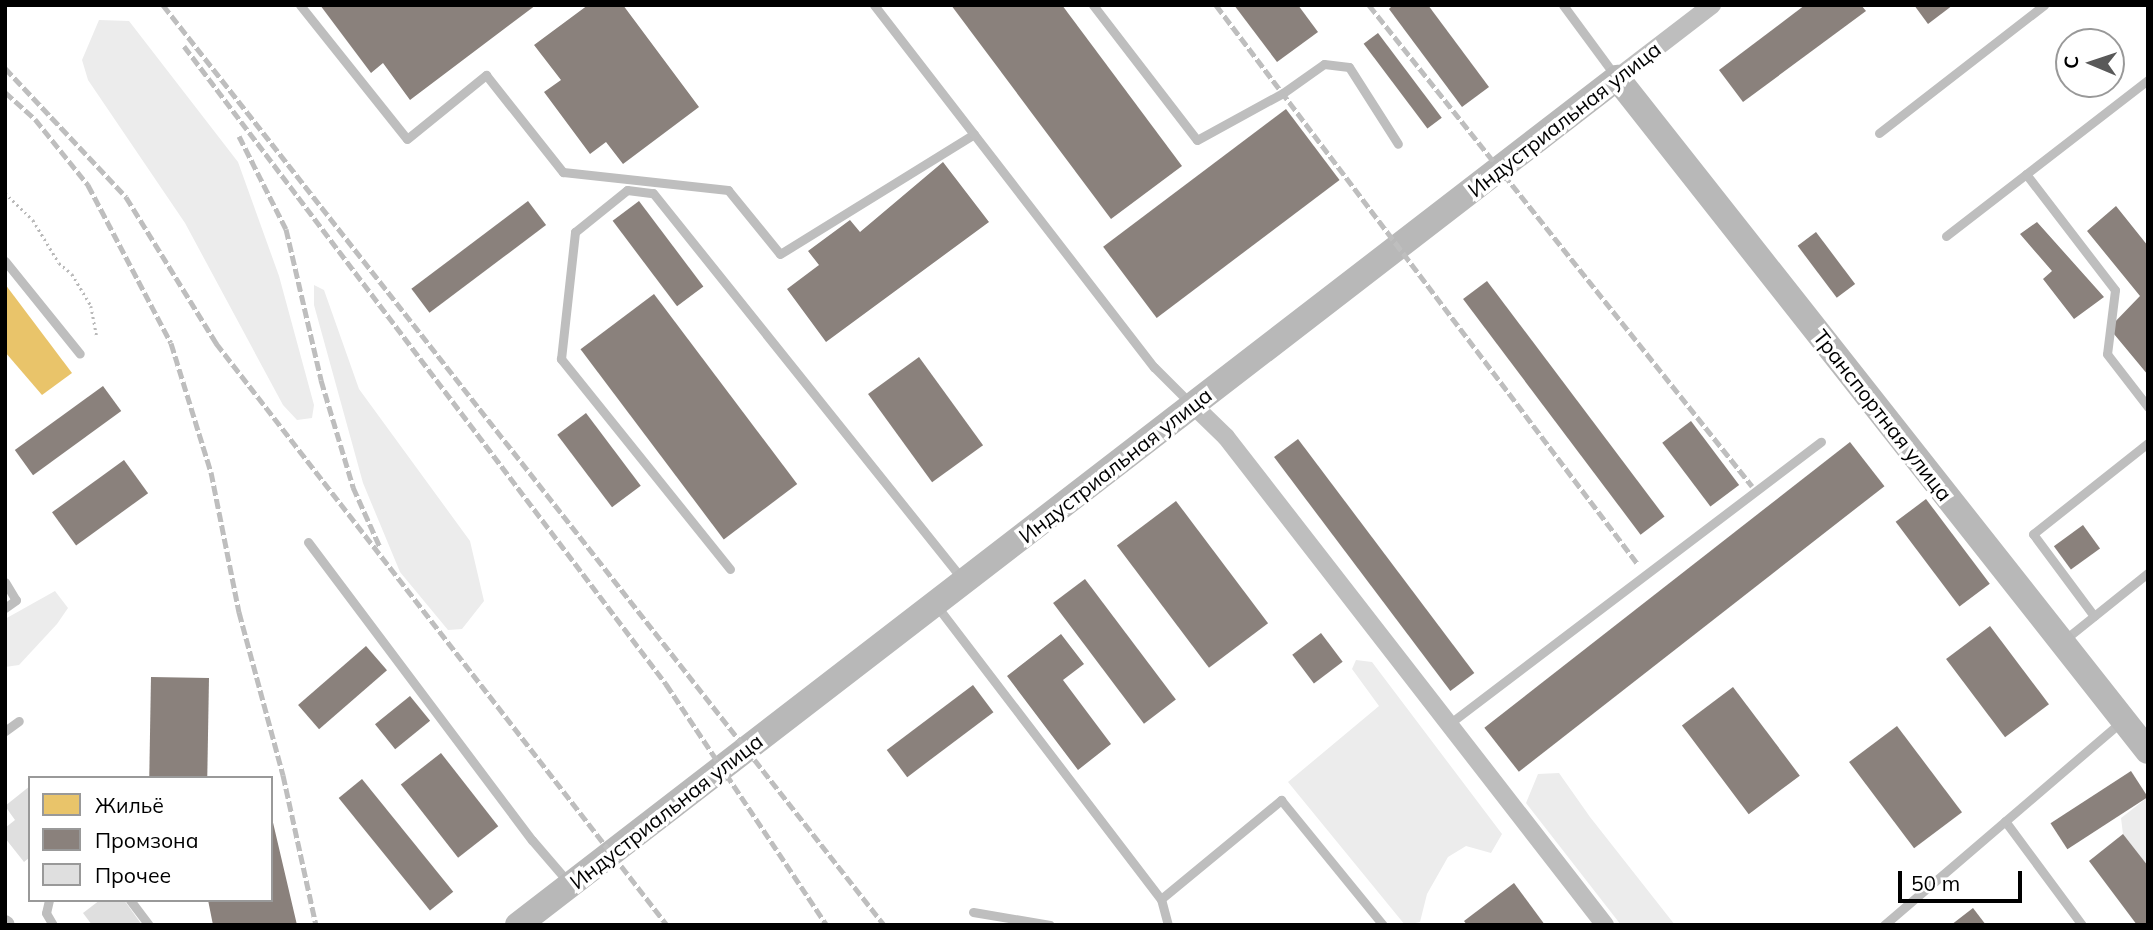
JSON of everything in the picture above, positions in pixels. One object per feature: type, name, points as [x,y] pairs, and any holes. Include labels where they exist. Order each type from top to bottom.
[{"type":"street","name":"Индустриальная улица","points":[[518,925],[1712,5]]},
{"type":"street","name":"Транспортная улица","points":[[1617,78],[2148,751]]},
{"type":"street","points":[[1193,405],[1226,437],[1605,925]]},
{"type":"lane","points":[[300,5],[407,139],[486,75],[563,172],[728,190],[780,254],[974,134]]},
{"type":"lane","points":[[874,5],[1154,367],[1193,405]]},
{"type":"lane","points":[[1093,5],[1197,140],[1283,93],[1324,64],[1349,66],[1398,144]]},
{"type":"lane","points":[[1563,5],[1617,78]]},
{"type":"lane","points":[[1879,133],[2044,5]]},
{"type":"lane","points":[[1946,236],[2148,80]]},
{"type":"lane","points":[[2026,174],[2115,290],[2107,354],[2148,407]]},
{"type":"lane","points":[[730,569],[561,359],[575,232],[627,190],[653,193],[964,581]]},
{"type":"lane","points":[[5,261],[80,354]]},
{"type":"lane","points":[[1449,724],[1821,442]]},
{"type":"lane","points":[[2094,616],[2033,534],[2148,443]]},
{"type":"lane","points":[[308,542],[532,840],[571,884]]},
{"type":"lane","points":[[2062,642],[2148,573]]},
{"type":"lane","points":[[5,582],[16,600],[5,608]]},
{"type":"lane","points":[[935,604],[1161,899],[1168,925]]},
{"type":"lane","points":[[1884,925],[2123,720]]},
{"type":"lane","points":[[5,731],[19,721]]},
{"type":"lane","points":[[1161,899],[1281,800],[1383,925]]},
{"type":"lane","points":[[2005,821],[2082,925]]},
{"type":"lane","points":[[49,902],[46,913],[53,925]]},
{"type":"lane","points":[[132,902],[149,925]]},
{"type":"lane","points":[[973,912],[1050,925]]},
{"type":"path","points":[[5,193],[33,220],[59,263],[72,274],[91,306],[97,337]]},
{"type":"shaded area","points":[[99,20],[129,21],[238,162],[279,276],[314,405],[312,418],[297,420],[283,405],[185,223],[88,80],[82,60]]},
{"type":"shaded area","points":[[314,285],[324,290],[359,389],[470,541],[484,601],[462,629],[448,630],[400,572],[363,483],[314,305]]},
{"type":"shaded area","points":[[55,591],[68,608],[19,665],[5,667],[5,619]]},
{"type":"shaded area","points":[[1356,660],[1372,662],[1502,834],[1491,853],[1466,846],[1448,857],[1427,894],[1420,922],[1405,925],[1288,782],[1379,706],[1352,669]]},
{"type":"shaded area","points":[[1559,773],[1675,925],[1621,925],[1526,803],[1538,774]]},
{"type":"shaded area","points":[[2148,797],[2148,866],[2123,834],[2121,818]]},
{"type":"building: Жильё","points":[[5,284],[72,373],[42,395],[5,352]]},
{"type":"building: Промзона","points":[[320,5],[536,5],[410,100],[383,63],[371,73]]},
{"type":"building: Промзона","points":[[588,5],[623,5],[699,107],[623,164],[606,142],[590,154],[544,92],[561,80],[534,45]]},
{"type":"building: Промзона","points":[[951,5],[1062,5],[1182,166],[1111,219]]},
{"type":"building: Промзона","points":[[1234,5],[1298,5],[1318,32],[1277,62]]},
{"type":"building: Промзона","points":[[1393,5],[1428,5],[1489,87],[1462,107],[1389,9]]},
{"type":"building: Промзона","points":[[1805,5],[1861,5],[1866,11],[1743,102],[1719,70]]},
{"type":"building: Промзона","points":[[1914,5],[1953,5],[1928,24]]},
{"type":"building: Промзона","points":[[1378,33],[1442,118],[1427,128],[1364,44]]},
{"type":"building: Промзона","points":[[1286,109],[1340,180],[1157,318],[1103,247]]},
{"type":"building: Промзона","points":[[943,162],[989,222],[826,342],[787,289],[819,265],[808,251],[850,220],[860,232]]},
{"type":"building: Промзона","points":[[528,201],[546,225],[429,313],[411,289]]},
{"type":"building: Промзона","points":[[639,201],[703,286],[677,306],[613,221]]},
{"type":"building: Промзона","points":[[2116,206],[2148,246],[2148,375],[2109,328],[2140,296],[2087,231]]},
{"type":"building: Промзона","points":[[2037,222],[2104,297],[2074,319],[2043,279],[2052,271],[2020,234]]},
{"type":"building: Промзона","points":[[1816,232],[1855,284],[1837,298],[1798,246]]},
{"type":"building: Промзона","points":[[1487,281],[1665,517],[1641,535],[1463,299]]},
{"type":"building: Промзона","points":[[654,294],[797,484],[724,539],[581,349]]},
{"type":"building: Промзона","points":[[919,357],[983,445],[932,482],[868,394]]},
{"type":"building: Промзона","points":[[103,386],[121,411],[33,475],[15,450]]},
{"type":"building: Промзона","points":[[586,413],[641,486],[612,507],[557,435]]},
{"type":"building: Промзона","points":[[1691,421],[1739,485],[1710,507],[1662,443]]},
{"type":"building: Промзона","points":[[1298,439],[1474,673],[1450,691],[1274,457]]},
{"type":"building: Промзона","points":[[1850,442],[1884,486],[1519,772],[1484,728]]},
{"type":"building: Промзона","points":[[124,460],[148,493],[76,545],[52,512]]},
{"type":"building: Промзона","points":[[1926,499],[1990,584],[1959,607],[1896,522]]},
{"type":"building: Промзона","points":[[1176,501],[1268,623],[1209,668],[1117,546]]},
{"type":"building: Промзона","points":[[2083,525],[2100,548],[2071,570],[2054,546]]},
{"type":"building: Промзона","points":[[1085,579],[1176,700],[1144,724],[1053,603]]},
{"type":"building: Промзона","points":[[1990,626],[2049,704],[2005,737],[1946,659]]},
{"type":"building: Промзона","points":[[1321,633],[1343,662],[1314,683],[1292,655]]},
{"type":"building: Промзона","points":[[1061,634],[1084,664],[1063,680],[1111,744],[1078,770],[1007,676]]},
{"type":"building: Промзона","points":[[366,646],[387,670],[319,729],[298,705]]},
{"type":"building: Промзона","points":[[151,677],[209,678],[207,776],[149,776]]},
{"type":"building: Промзона","points":[[973,685],[993,712],[907,777],[887,750]]},
{"type":"building: Промзона","points":[[1733,687],[1800,776],[1749,814],[1682,726]]},
{"type":"building: Промзона","points":[[410,696],[430,721],[395,749],[375,724]]},
{"type":"building: Промзона","points":[[1897,726],[1962,812],[1914,848],[1849,762]]},
{"type":"building: Промзона","points":[[441,753],[498,826],[458,858],[401,784]]},
{"type":"building: Промзона","points":[[2131,771],[2148,797],[2067,849],[2050,823]]},
{"type":"building: Промзона","points":[[362,779],[453,892],[430,911],[339,798]]},
{"type":"building: Промзона","points":[[273,823],[297,925],[213,925],[208,902],[273,902]]},
{"type":"building: Промзона","points":[[2123,834],[2148,866],[2148,925],[2137,925],[2089,861]]},
{"type":"building: Промзона","points":[[1514,883],[1545,925],[1467,925],[1464,921]]},
{"type":"building: Промзона","points":[[1973,908],[1986,925],[1951,925]]},
{"type":"building: Прочее","points":[[28,788],[28,859],[24,862],[5,838],[5,828],[15,820],[5,806]]},
{"type":"building: Прочее","points":[[97,902],[125,902],[142,925],[92,925],[83,913]]},
{"type":"railway","points":[[163,5],[884,925]]},
{"type":"railway","points":[[1216,5],[1637,563]]},
{"type":"railway","points":[[1369,5],[1752,486]]},
{"type":"railway","points":[[184,46],[666,684],[827,925]]},
{"type":"railway","points":[[5,68],[126,197],[216,343],[667,925]]},
{"type":"railway","points":[[5,92],[35,119],[88,185],[171,343],[211,472],[239,612],[283,775],[316,925]]},
{"type":"railway","points":[[239,136],[286,229],[321,380],[353,487],[380,547]]}]
